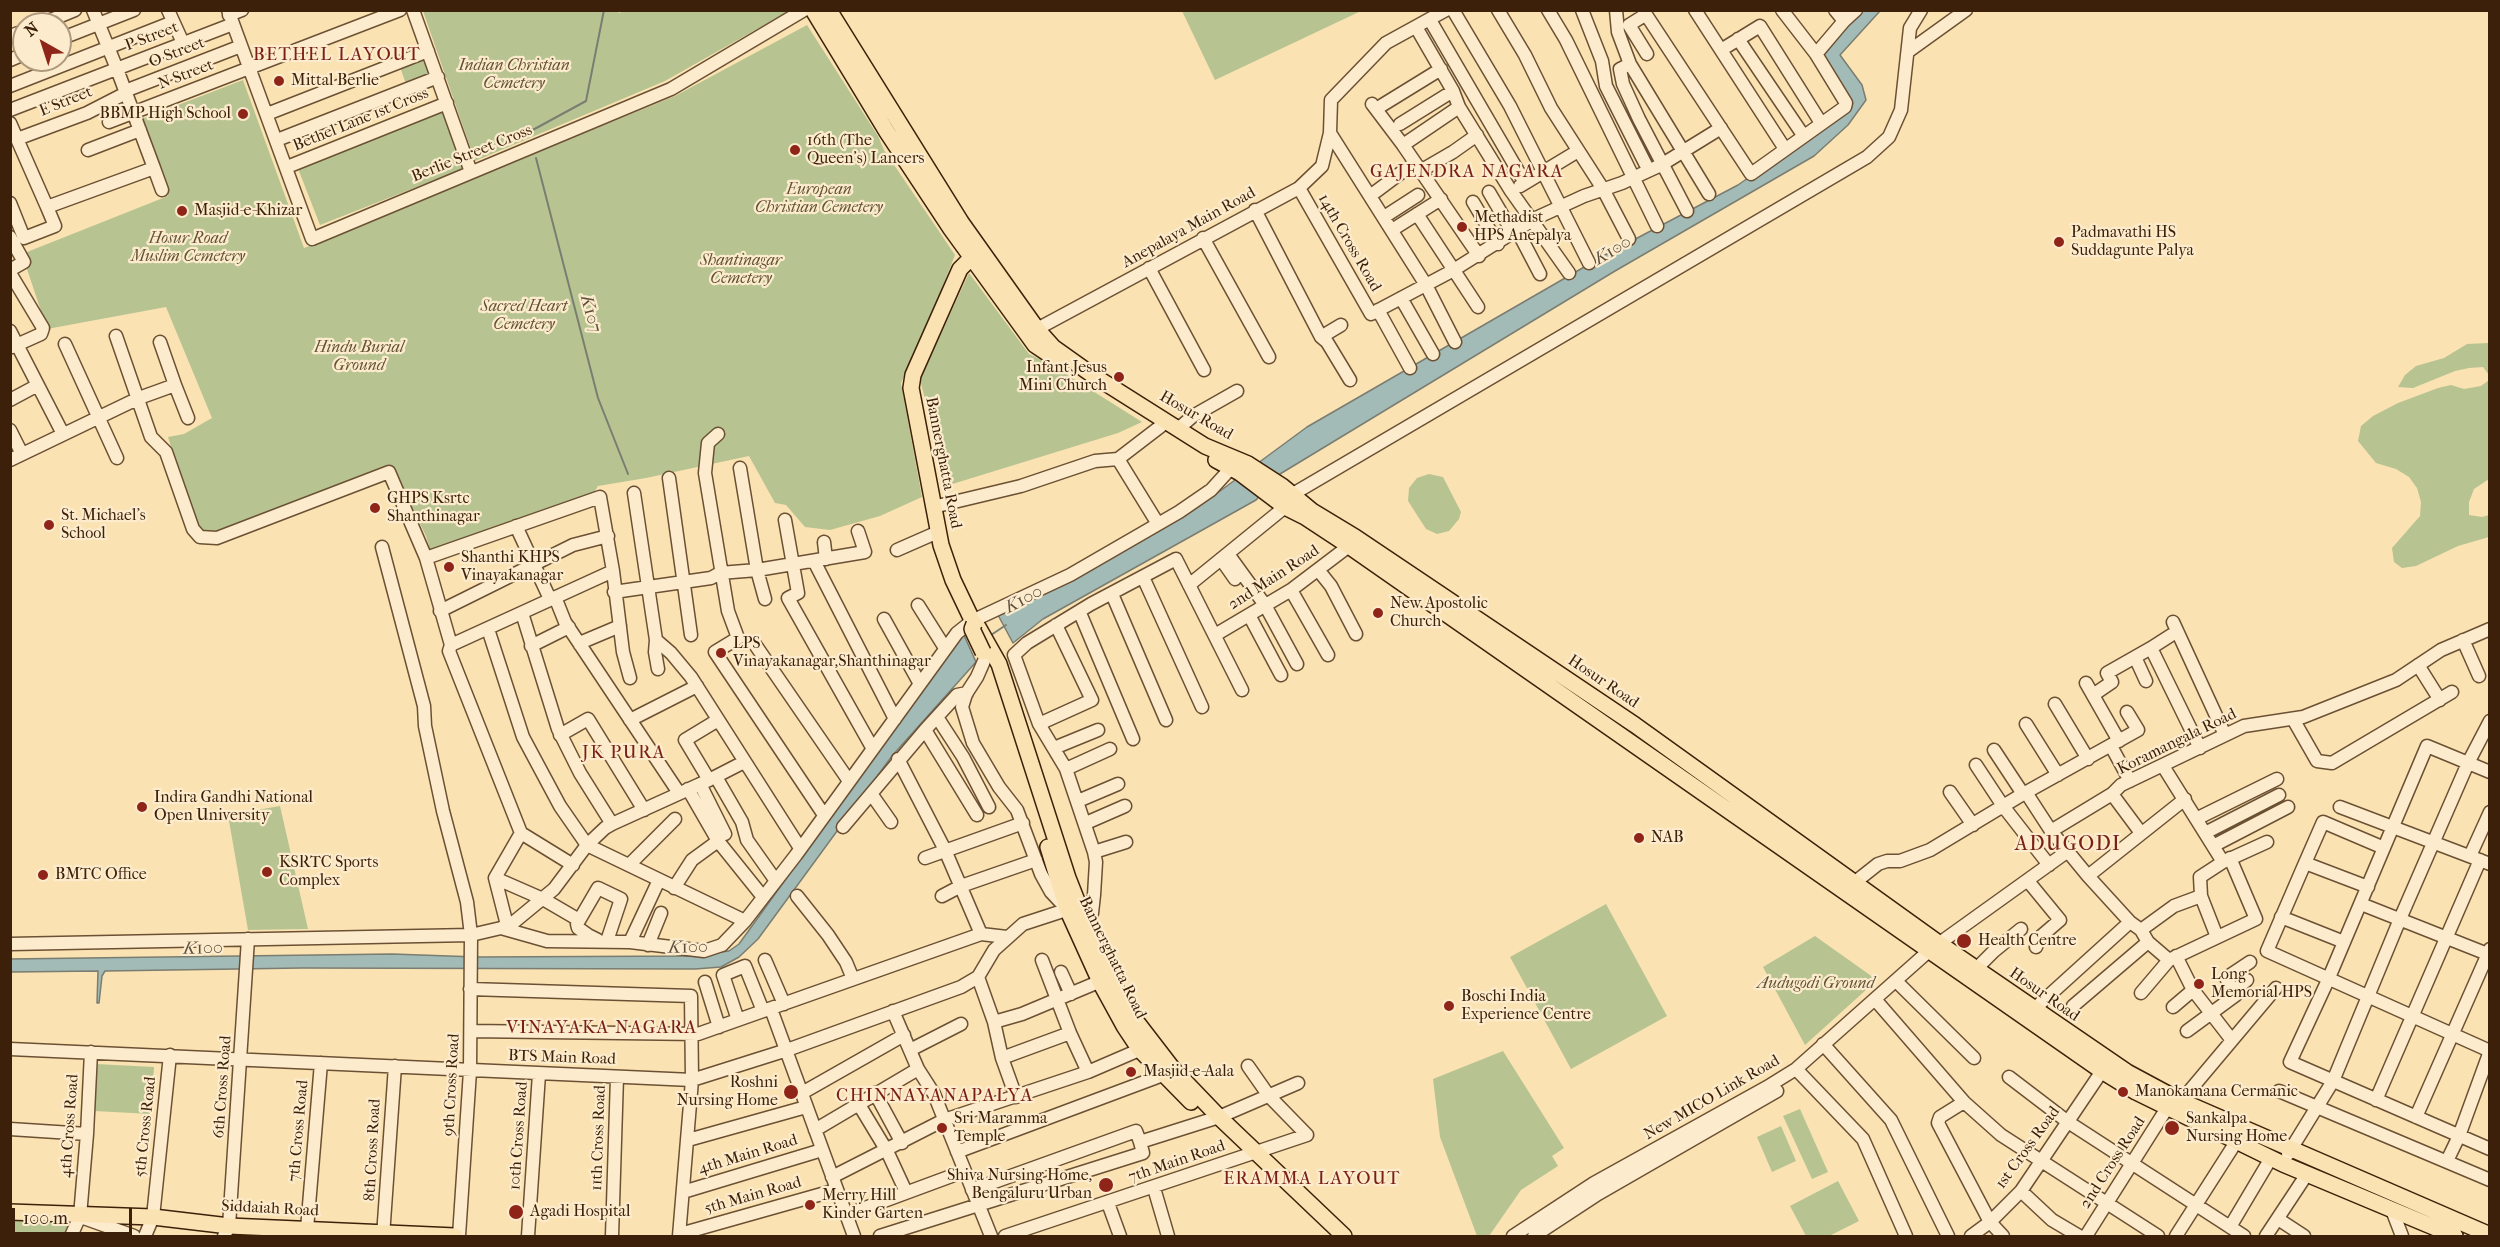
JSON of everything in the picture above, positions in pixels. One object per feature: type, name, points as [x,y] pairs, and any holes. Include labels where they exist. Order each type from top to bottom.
[{"type":"main road","name":"Hosur Road","points":[[813,10],[887,132],[951,229],[976,253],[1053,347],[1091,374],[1205,446],[1248,464],[1305,517],[1938,949],[1976,969],[2174,1104],[2236,1142],[2455,1236]]},
{"type":"main road","name":"Hosur Road","points":[[829,10],[976,253],[1035,345],[1198,451],[1312,511],[1355,537],[1635,725],[1854,884],[2102,1071],[2136,1092],[2174,1104],[2290,1149],[2490,1235]]},
{"type":"main road","name":"Bannerghatta Road","points":[[976,253],[960,269],[913,375],[911,388],[938,532],[953,580],[973,622],[972,629],[988,653],[1073,907],[1105,979],[1123,1004],[1163,1075],[1344,1236]]},
{"type":"main road","name":"Bannerghatta Road","points":[[1073,907],[1087,926],[1105,979]]},
{"type":"main road","name":"Bannerghatta Road","points":[[1146,1047],[1173,1069],[1215,1119]]},
{"type":"main road","name":"Bannerghatta Road","points":[[1252,1153],[1289,1197],[1332,1236]]},
{"type":"main road","name":"Siddaiah Road","points":[[10,1212],[153,1217],[226,1231],[457,1236]]},
{"type":"street","points":[[93,10],[162,190]]},
{"type":"street","points":[[72,34],[134,10]]},
{"type":"street","name":"P Street","points":[[10,110],[183,43],[242,10]]},
{"type":"street","points":[[249,68],[400,10]]},
{"type":"street","points":[[413,10],[471,172]]},
{"type":"street","name":"Berlie Street Cross","points":[[230,17],[312,239],[671,89],[804,10]]},
{"type":"street","name":"Anepalaya Main Road","points":[[1037,329],[1299,188],[1322,166],[1330,133],[1331,100],[1355,81],[1386,43],[1446,10]]},
{"type":"street","points":[[1453,10],[1510,106],[1589,263]]},
{"type":"street","points":[[1498,10],[1551,108],[1603,189],[1629,239]]},
{"type":"street","points":[[1548,10],[1566,40],[1657,226]]},
{"type":"street","points":[[1582,10],[1602,61],[1606,86],[1648,169]]},
{"type":"street","points":[[1616,10],[1618,32],[1630,64],[1709,194]]},
{"type":"street","points":[[1695,10],[1785,149]]},
{"type":"street","points":[[1647,54],[1629,25],[1644,13],[1751,174],[1845,107],[1845,103],[1816,54],[1782,10]]},
{"type":"street","points":[[1835,10],[1844,21]]},
{"type":"street","points":[[1816,54],[1856,10]]},
{"type":"street","points":[[1189,585],[1225,557],[1289,500],[1867,157],[1889,137],[1901,110],[1910,28],[1921,10]]},
{"type":"street","points":[[1909,51],[1966,10]]},
{"type":"street","points":[[10,86],[108,46],[171,16],[183,43]]},
{"type":"street","points":[[1430,20],[1525,183]]},
{"type":"street","points":[[1721,50],[1760,26],[1821,123]]},
{"type":"street","points":[[1416,27],[1453,91],[1459,107],[1511,191],[1569,273]]},
{"type":"street","points":[[1738,39],[1803,135]]},
{"type":"street","name":"O Street","points":[[126,92],[241,46]]},
{"type":"street","points":[[267,114],[428,51]]},
{"type":"street","points":[[1630,64],[1620,69],[1623,84],[1661,165],[1687,211]]},
{"type":"street","name":"N Street","points":[[110,122],[249,68]]},
{"type":"street","points":[[1441,69],[1374,107],[1422,170],[1479,256]]},
{"type":"street","points":[[277,140],[438,77]]},
{"type":"street","points":[[1400,124],[1453,91]]},
{"type":"street","name":"E Street","points":[[17,139],[87,113],[126,92]]},
{"type":"street","name":"Bethel Lane 1st Cross","points":[[287,167],[447,103]]},
{"type":"street","points":[[1403,145],[1459,107]]},
{"type":"street","points":[[10,123],[55,226],[24,238],[10,203]]},
{"type":"street","points":[[1374,312],[1479,256],[1532,221],[1561,206],[1661,165],[1721,128]]},
{"type":"street","points":[[88,150],[140,130]]},
{"type":"street","points":[[1330,133],[1426,285],[1455,342]]},
{"type":"street","points":[[1422,170],[1477,135]]},
{"type":"street","points":[[1511,191],[1578,151]]},
{"type":"street","points":[[47,207],[154,168]]},
{"type":"street","points":[[1370,196],[1406,169]]},
{"type":"street","name":"14th Cross Road","points":[[1299,188],[1410,368]]},
{"type":"street","points":[[1489,192],[1540,274]]},
{"type":"street","points":[[1384,218],[1418,195]]},
{"type":"street","points":[[1392,230],[1441,199]]},
{"type":"street","points":[[1473,202],[1498,244]]},
{"type":"street","points":[[1255,210],[1321,337],[1327,342],[1350,380]]},
{"type":"street","points":[[1417,214],[1478,308]]},
{"type":"street","points":[[10,237],[24,262],[10,271],[43,328],[41,334],[14,345]]},
{"type":"street","points":[[1203,238],[1269,357]]},
{"type":"street","points":[[1149,268],[1204,370]]},
{"type":"street","points":[[1401,298],[1433,354]]},
{"type":"street","points":[[1321,337],[1341,325]]},
{"type":"street","points":[[10,331],[14,345],[63,434]]},
{"type":"street","points":[[116,336],[151,437],[166,452],[193,529],[200,537],[217,538],[389,472],[426,558],[451,645],[449,651],[520,833],[573,865]]},
{"type":"street","points":[[160,342],[188,418]]},
{"type":"street","points":[[65,344],[117,458]]},
{"type":"street","points":[[10,400],[38,385]]},
{"type":"street","points":[[10,430],[16,457],[139,398],[175,385]]},
{"type":"street","points":[[1179,428],[1193,416],[1238,391]]},
{"type":"street","points":[[933,507],[1021,486],[1095,461],[1118,459],[1161,426]]},
{"type":"street","points":[[718,434],[708,443],[705,473],[720,573],[728,611],[738,638],[714,652],[824,815]]},
{"type":"street","points":[[1118,459],[1158,524]]},
{"type":"street","points":[[740,468],[757,570],[765,599]]},
{"type":"street","points":[[504,927],[547,941],[630,942],[704,951],[715,949],[731,937],[776,881],[957,633],[973,622],[1070,574],[1158,524],[1211,490],[1231,468]]},
{"type":"street","points":[[669,478],[691,635]]},
{"type":"street","points":[[634,493],[656,640],[655,652],[658,669]]},
{"type":"street","points":[[426,558],[600,498],[630,678]]},
{"type":"street","points":[[785,520],[798,593],[788,598],[873,749]]},
{"type":"street","points":[[516,526],[532,564],[580,645],[630,720],[683,791],[722,838],[763,897]]},
{"type":"street","points":[[614,592],[711,578],[720,573],[792,565],[865,552],[858,531]]},
{"type":"street","points":[[897,550],[938,532]]},
{"type":"street","points":[[440,611],[573,545],[608,536]]},
{"type":"street","points":[[824,542],[820,560],[895,719]]},
{"type":"street","name":"2nd Main Road","points":[[1215,635],[1291,590],[1349,546]]},
{"type":"street","name":"9th Cross Road","points":[[381,547],[424,706],[425,726],[443,811],[467,902],[471,935],[470,1071],[457,1236]]},
{"type":"street","points":[[1225,557],[1235,579]]},
{"type":"street","points":[[1225,557],[1265,605],[1297,664]]},
{"type":"street","points":[[1073,907],[1051,892],[1036,860],[1023,823],[982,762],[973,743],[962,707],[988,653],[1014,655],[1027,643],[1056,625],[1176,559],[1242,690]]},
{"type":"street","points":[[451,645],[613,571]]},
{"type":"street","points":[[1319,571],[1331,586],[1356,634]]},
{"type":"street","points":[[1143,577],[1202,707]]},
{"type":"street","points":[[1291,590],[1328,654]]},
{"type":"street","points":[[1112,594],[1166,720]]},
{"type":"street","points":[[918,604],[945,648]]},
{"type":"street","points":[[522,613],[560,735],[579,773],[612,824]]},
{"type":"street","points":[[1080,613],[1133,739]]},
{"type":"street","points":[[1249,615],[1281,675]]},
{"type":"street","points":[[884,619],[920,684]]},
{"type":"street","points":[[1039,724],[1092,700],[1056,625]]},
{"type":"street","points":[[580,645],[582,642],[620,626]]},
{"type":"street","points":[[531,646],[569,627]]},
{"type":"street","points":[[2093,694],[2112,682],[2107,673],[2151,648],[2175,627],[2225,735]]},
{"type":"street","points":[[488,629],[523,737],[560,806],[587,845],[745,921]]},
{"type":"street","name":"Koramangala Road","points":[[2051,831],[2130,781],[2244,726],[2303,717],[2396,680],[2440,650],[2490,629]]},
{"type":"street","points":[[656,640],[671,653],[697,686],[800,848]]},
{"type":"street","points":[[2463,640],[2479,676]]},
{"type":"street","points":[[754,643],[849,781]]},
{"type":"street","points":[[2151,648],[2200,748]]},
{"type":"street","points":[[1014,655],[1039,724],[1066,769],[1095,852],[1094,895],[1092,913],[1087,926]]},
{"type":"street","points":[[2135,657],[2146,681]]},
{"type":"street","points":[[2418,665],[2440,700]]},
{"type":"street","points":[[2086,682],[2130,781]]},
{"type":"street","points":[[630,720],[697,686]]},
{"type":"street","points":[[2292,719],[2317,761],[2332,763],[2452,692]]},
{"type":"street","points":[[843,827],[872,795],[898,759],[957,695],[967,693]]},
{"type":"street","points":[[2055,704],[2088,759]]},
{"type":"street","points":[[1854,884],[1878,864],[1900,861],[1930,850],[2138,730],[2127,712]]},
{"type":"street","points":[[937,717],[963,757],[989,807]]},
{"type":"street","points":[[560,735],[588,719],[644,810]]},
{"type":"street","points":[[718,720],[685,740],[708,780],[742,822],[747,840],[776,881]]},
{"type":"street","points":[[2230,1227],[2277,1161],[2290,1149],[2333,1081],[2468,763],[2490,721]]},
{"type":"street","points":[[2026,724],[2058,775]]},
{"type":"street","points":[[925,730],[976,815]]},
{"type":"street","points":[[1054,748],[1098,730]]},
{"type":"street","points":[[2490,772],[2427,747],[2328,980],[2290,1062],[2490,1149]]},
{"type":"street","points":[[1066,769],[1110,749]]},
{"type":"street","points":[[1994,750],[2051,831],[2088,876],[2130,922],[2141,930],[2148,942],[2172,958],[2193,990],[2231,1039]]},
{"type":"street","points":[[898,759],[945,850],[981,934]]},
{"type":"street","points":[[10,944],[471,935],[504,927],[543,899],[560,883],[587,845],[605,828],[744,762]]},
{"type":"street","points":[[1976,765],[2003,806],[2049,866]]},
{"type":"street","points":[[2141,993],[2172,958],[2256,919],[2227,860],[2213,846],[2163,766]]},
{"type":"street","points":[[2196,819],[2277,779]]},
{"type":"street","points":[[708,780],[722,838]]},
{"type":"street","points":[[1078,801],[1118,784]]},
{"type":"street","points":[[1950,792],[1973,825]]},
{"type":"street","points":[[2112,794],[2141,833]]},
{"type":"street","points":[[872,795],[891,822]]},
{"type":"street","points":[[2205,833],[2279,795]]},
{"type":"street","points":[[2088,876],[2185,799]]},
{"type":"street","points":[[1086,823],[1125,806]]},
{"type":"street","points":[[2213,846],[2288,807]]},
{"type":"street","points":[[2340,807],[2480,860]]},
{"type":"street","points":[[2376,1100],[2480,860],[2490,812]]},
{"type":"street","points":[[629,865],[675,819]]},
{"type":"street","points":[[2384,848],[2323,822],[2267,951],[2489,1051],[2459,1136],[2447,1161]]},
{"type":"street","points":[[926,858],[1023,823]]},
{"type":"street","points":[[504,927],[495,878],[520,833]]},
{"type":"street","points":[[674,888],[692,860],[722,838]]},
{"type":"street","points":[[1095,852],[1126,842]]},
{"type":"street","points":[[2217,938],[2201,896],[2200,877],[2227,860],[2267,842]]},
{"type":"street","points":[[1938,949],[2068,851]]},
{"type":"street","points":[[942,896],[961,886],[1036,860]]},
{"type":"street","points":[[2305,863],[2368,887]]},
{"type":"street","points":[[495,878],[543,899],[579,920]]},
{"type":"street","points":[[630,942],[659,880]]},
{"type":"street","points":[[2028,881],[2060,920],[2038,938],[2036,947]]},
{"type":"street","points":[[598,888],[621,899],[603,941],[578,928],[579,920],[598,888]]},
{"type":"street","points":[[797,896],[828,935],[854,979]]},
{"type":"street","points":[[2141,930],[2174,906],[2201,896]]},
{"type":"street","points":[[2361,904],[2489,953],[2416,1118]]},
{"type":"street","points":[[1016,1097],[978,977],[994,950],[1023,924],[1073,907]]},
{"type":"street","points":[[648,945],[661,913]]},
{"type":"street","points":[[2282,917],[2344,942]]},
{"type":"street","points":[[2034,1010],[2130,922]]},
{"type":"street","points":[[1976,969],[2021,929]]},
{"type":"street","points":[[471,1031],[692,1034],[738,1020],[981,934],[1007,937]]},
{"type":"street","name":"6th Cross Road","points":[[226,1231],[249,939]]},
{"type":"street","points":[[2073,1006],[2148,942]]},
{"type":"street","name":"New MICO Link Road","points":[[1826,1046],[1879,1004],[1938,949]]},
{"type":"street","name":"New MICO Link Road","points":[[1534,1236],[1598,1194],[1753,1105],[1799,1072],[1938,949]]},
{"type":"street","points":[[765,960],[784,1004]]},
{"type":"street","points":[[1042,960],[1070,1033],[1088,1072]]},
{"type":"street","points":[[2187,1031],[2236,995],[2226,978],[2250,962]]},
{"type":"street","points":[[738,1020],[723,975],[746,966],[787,1050],[854,1236]]},
{"type":"street","points":[[1061,972],[1071,994]]},
{"type":"street","name":"BTS Main Road","points":[[10,1049],[692,1080],[787,1050],[961,987],[978,977]]},
{"type":"street","points":[[994,1022],[1022,1014],[1105,979]]},
{"type":"street","points":[[2234,991],[2247,980]]},
{"type":"street","points":[[705,982],[719,1026]]},
{"type":"street","points":[[1900,985],[1974,1058]]},
{"type":"street","name":"2nd Cross Road","points":[[2086,1236],[2174,1104],[2276,988]]},
{"type":"street","points":[[470,989],[691,996],[692,1080],[680,1235]]},
{"type":"street","points":[[2173,1007],[2193,990]]},
{"type":"street","points":[[1879,1004],[1964,1102],[2001,1135],[2157,1236]]},
{"type":"street","points":[[893,1011],[918,1069],[934,1094],[991,1236]]},
{"type":"street","points":[[910,1050],[962,1024]]},
{"type":"street","points":[[1002,1058],[1070,1033]]},
{"type":"street","points":[[802,1094],[904,1035]]},
{"type":"street","points":[[1826,1046],[1891,1120],[1948,1236]]},
{"type":"street","points":[[832,1178],[944,1120],[1088,1072],[1146,1047]]},
{"type":"street","name":"4th Cross Road","points":[[71,1236],[80,1216],[91,1052]]},
{"type":"street","name":"5th Cross Road","points":[[146,1236],[153,1217],[170,1055]]},
{"type":"street","name":"7th Cross Road","points":[[305,1233],[321,1063]]},
{"type":"street","name":"8th Cross Road","points":[[384,1235],[395,1066]]},
{"type":"street","points":[[1248,1066],[1269,1096]]},
{"type":"street","points":[[815,1130],[918,1069]]},
{"type":"street","name":"1st Cross Road","points":[[1971,1236],[1990,1222],[2021,1191],[2102,1071]]},
{"type":"street","points":[[1799,1072],[1863,1139],[1906,1236]]},
{"type":"street","name":"New MICO Link Road","points":[[1513,1236],[1594,1184],[1799,1072]]},
{"type":"street","name":"10th Cross Road","points":[[528,1236],[539,1074]]},
{"type":"street","points":[[957,1152],[1163,1075]]},
{"type":"street","name":"11th Cross Road","points":[[612,1236],[617,1077]]},
{"type":"street","points":[[2009,1077],[2068,1122],[2244,1236]]},
{"type":"street","points":[[1140,1142],[1215,1119],[1298,1083]]},
{"type":"street","points":[[2279,1091],[2490,1180]]},
{"type":"street","points":[[875,1093],[902,1143]]},
{"type":"street","name":"7th Main Road","points":[[1005,1236],[1307,1135],[1269,1096]]},
{"type":"street","points":[[1964,1102],[1938,1120],[1990,1222],[2003,1236]]},
{"type":"street","points":[[858,1103],[886,1151],[906,1192]]},
{"type":"street","points":[[688,1140],[806,1107]]},
{"type":"street","points":[[10,1129],[87,1134]]},
{"type":"street","points":[[880,1236],[1143,1153],[1136,1131],[972,1190]]},
{"type":"street","points":[[2176,1236],[2198,1205],[2236,1142]]},
{"type":"street","name":"4th Main Road","points":[[683,1192],[822,1150]]},
{"type":"street","points":[[846,1215],[964,1171]]},
{"type":"street","points":[[2266,1236],[2307,1174]]},
{"type":"street","points":[[1154,1188],[1168,1236]]},
{"type":"street","name":"5th Main Road","points":[[680,1235],[836,1190]]},
{"type":"street","points":[[2021,1191],[2052,1220],[2079,1236]]},
{"type":"street","points":[[1108,1203],[1120,1236]]},
{"type":"street","points":[[2392,1210],[2402,1236]]},
{"type":"street","points":[[80,1216],[134,1236]]},
{"type":"street","points":[[2278,1219],[2304,1236]]},
{"type":"green space","name":"Indian Christian Cemetery","points":[[625,10],[789,11],[665,81],[475,161],[423,11],[618,11],[619,13]]},
{"type":"green space","points":[[1182,11],[1361,11],[1215,80]]},
{"type":"green space","name":"Shantinagar Cemetery","points":[[807,25],[878,136],[884,150],[955,255],[920,344],[901,383],[922,497],[880,516],[830,530],[805,527],[786,505],[775,503],[749,456],[598,486],[591,498],[522,517],[510,524],[431,553],[426,536],[391,465],[222,530],[198,533],[168,437],[184,434],[212,418],[166,307],[47,329],[22,254],[168,196],[139,120],[243,80],[304,248],[675,96]]},
{"type":"green space","points":[[426,54],[435,76],[407,87],[399,64]]},
{"type":"green space","points":[[443,109],[465,168],[320,225],[297,166]]},
{"type":"green space","points":[[969,273],[1029,354],[1050,364],[1142,422],[1118,433],[946,486],[920,379]]},
{"type":"green space","points":[[2489,343],[2489,375],[2483,367],[2469,368],[2455,371],[2413,388],[2398,387],[2405,375],[2416,366],[2444,358],[2467,344]]},
{"type":"green space","points":[[2489,380],[2489,479],[2474,489],[2469,502],[2469,515],[2482,517],[2489,515],[2489,537],[2458,546],[2416,566],[2402,568],[2394,562],[2392,548],[2420,516],[2421,502],[2417,488],[2409,477],[2396,469],[2376,463],[2358,441],[2361,426],[2373,416],[2398,403],[2438,388],[2451,385],[2464,389],[2481,386]]},
{"type":"green space","points":[[1429,474],[1443,477],[1461,512],[1459,519],[1449,531],[1437,534],[1426,529],[1408,501],[1409,488],[1417,478]]},
{"type":"green space","name":"KSRTC Sports Complex","points":[[280,806],[308,929],[248,930],[228,815]]},
{"type":"green space","points":[[1606,904],[1667,1016],[1571,1069],[1510,957]]},
{"type":"green space","name":"Audugodi Ground","points":[[1815,936],[1877,980],[1805,1045],[1763,967]]},
{"type":"green space","points":[[1503,1051],[1564,1148],[1552,1156],[1558,1166],[1521,1190],[1489,1236],[1477,1236],[1440,1137],[1433,1079]]},
{"type":"green space","points":[[96,1064],[154,1067],[151,1114],[94,1111]]},
{"type":"green space","points":[[1800,1109],[1828,1172],[1812,1179],[1783,1116]]},
{"type":"green space","points":[[1781,1126],[1796,1161],[1772,1172],[1757,1137]]},
{"type":"green space","points":[[1838,1181],[1859,1221],[1829,1236],[1806,1236],[1790,1206]]},
{"type":"green space","points":[[10,1218],[71,1223],[65,1236],[11,1236]]},
{"type":"water","name":"K100","points":[[1860,11],[1880,11],[1840,55],[1862,85],[1866,100],[1848,125],[1814,156],[1615,271],[1280,474],[1256,500],[1043,619],[1013,643],[998,615],[1216,494],[1307,427],[1605,255],[1738,185],[1849,107],[1825,64],[1824,55]]},
{"type":"water","name":"K100","points":[[963,633],[976,662],[892,756],[758,939],[739,957],[721,967],[695,969],[302,968],[105,971],[102,976],[99,1003],[97,1003],[98,971],[11,972],[10,959],[392,954],[477,957],[694,956],[729,951],[739,944]]},
{"type":"waterway","name":"K107","points":[[529,132],[586,101],[604,10]]},
{"type":"waterway","name":"K107","points":[[536,158],[598,398],[628,474]]},
{"type":"waterway","name":"K100","points":[[991,635],[1006,625]]},
{"type":"place","name":"Mittal Berlie","points":[[279,81]]},
{"type":"place","name":"BBMP High School","points":[[243,114]]},
{"type":"place","name":"16th (The Queen's) Lancers","points":[[795,150]]},
{"type":"place","name":"Masjid-e-Khizar","points":[[182,211]]},
{"type":"place","name":"Methadist HPS Anepalya","points":[[1462,227]]},
{"type":"place","name":"Padmavathi HS Suddagunte Palya","points":[[2059,242]]},
{"type":"place","name":"Infant Jesus Mini Church","points":[[1119,377]]},
{"type":"place","name":"GHPS Ksrtc Shanthinagar","points":[[375,508]]},
{"type":"place","name":"St. Michael's School","points":[[49,525]]},
{"type":"place","name":"Shanthi KHPS Vinayakanagar","points":[[449,567]]},
{"type":"place","name":"New Apostolic Church","points":[[1378,613]]},
{"type":"place","name":"LPS Vinayakanagar,Shanthinagar","points":[[721,653]]},
{"type":"place","name":"Indira Gandhi National Open University","points":[[142,807]]},
{"type":"place","name":"NAB","points":[[1639,838]]},
{"type":"place","name":"KSRTC Sports Complex","points":[[267,872]]},
{"type":"place","name":"BMTC Office","points":[[43,875]]},
{"type":"place","name":"Health Centre","points":[[1964,941]]},
{"type":"place","name":"Long Memorial HPS","points":[[2199,984]]},
{"type":"place","name":"Boschi India Experience Centre","points":[[1449,1006]]},
{"type":"place","name":"Masjid-e-Aala","points":[[1131,1072]]},
{"type":"place","name":"Roshni Nursing Home","points":[[791,1092]]},
{"type":"place","name":"Manokamana Cermanic","points":[[2123,1092]]},
{"type":"place","name":"Sri Maramma Temple","points":[[942,1128]]},
{"type":"place","name":"Sankalpa Nursing Home","points":[[2172,1128]]},
{"type":"place","name":"Shiva Nursing Home, Bengaluru Urban","points":[[1106,1185]]},
{"type":"place","name":"Merry Hill Kinder Garten","points":[[810,1205]]},
{"type":"place","name":"Agadi Hospital","points":[[516,1212]]},
{"type":"district","name":"BETHEL LAYOUT","points":[[337,56]]},
{"type":"district","name":"GAJENDRA NAGARA","points":[[1467,173]]},
{"type":"district","name":"JK PURA","points":[[624,754]]},
{"type":"district","name":"ADUGODI","points":[[2068,845]]},
{"type":"district","name":"VINAYAKA NAGARA","points":[[602,1029]]},
{"type":"district","name":"CHINNAYANAPALYA","points":[[935,1097]]},
{"type":"district","name":"ERAMMA LAYOUT","points":[[1312,1180]]},
{"type":"park label","name":"European Christian Cemetery","points":[[819,199]]},
{"type":"park label","name":"Hosur Road Muslim Cemetery","points":[[188,248]]},
{"type":"park label","name":"Sacred Heart Cemetery","points":[[524,316]]},
{"type":"park label","name":"Hindu Burial Ground","points":[[359,357]]}]
